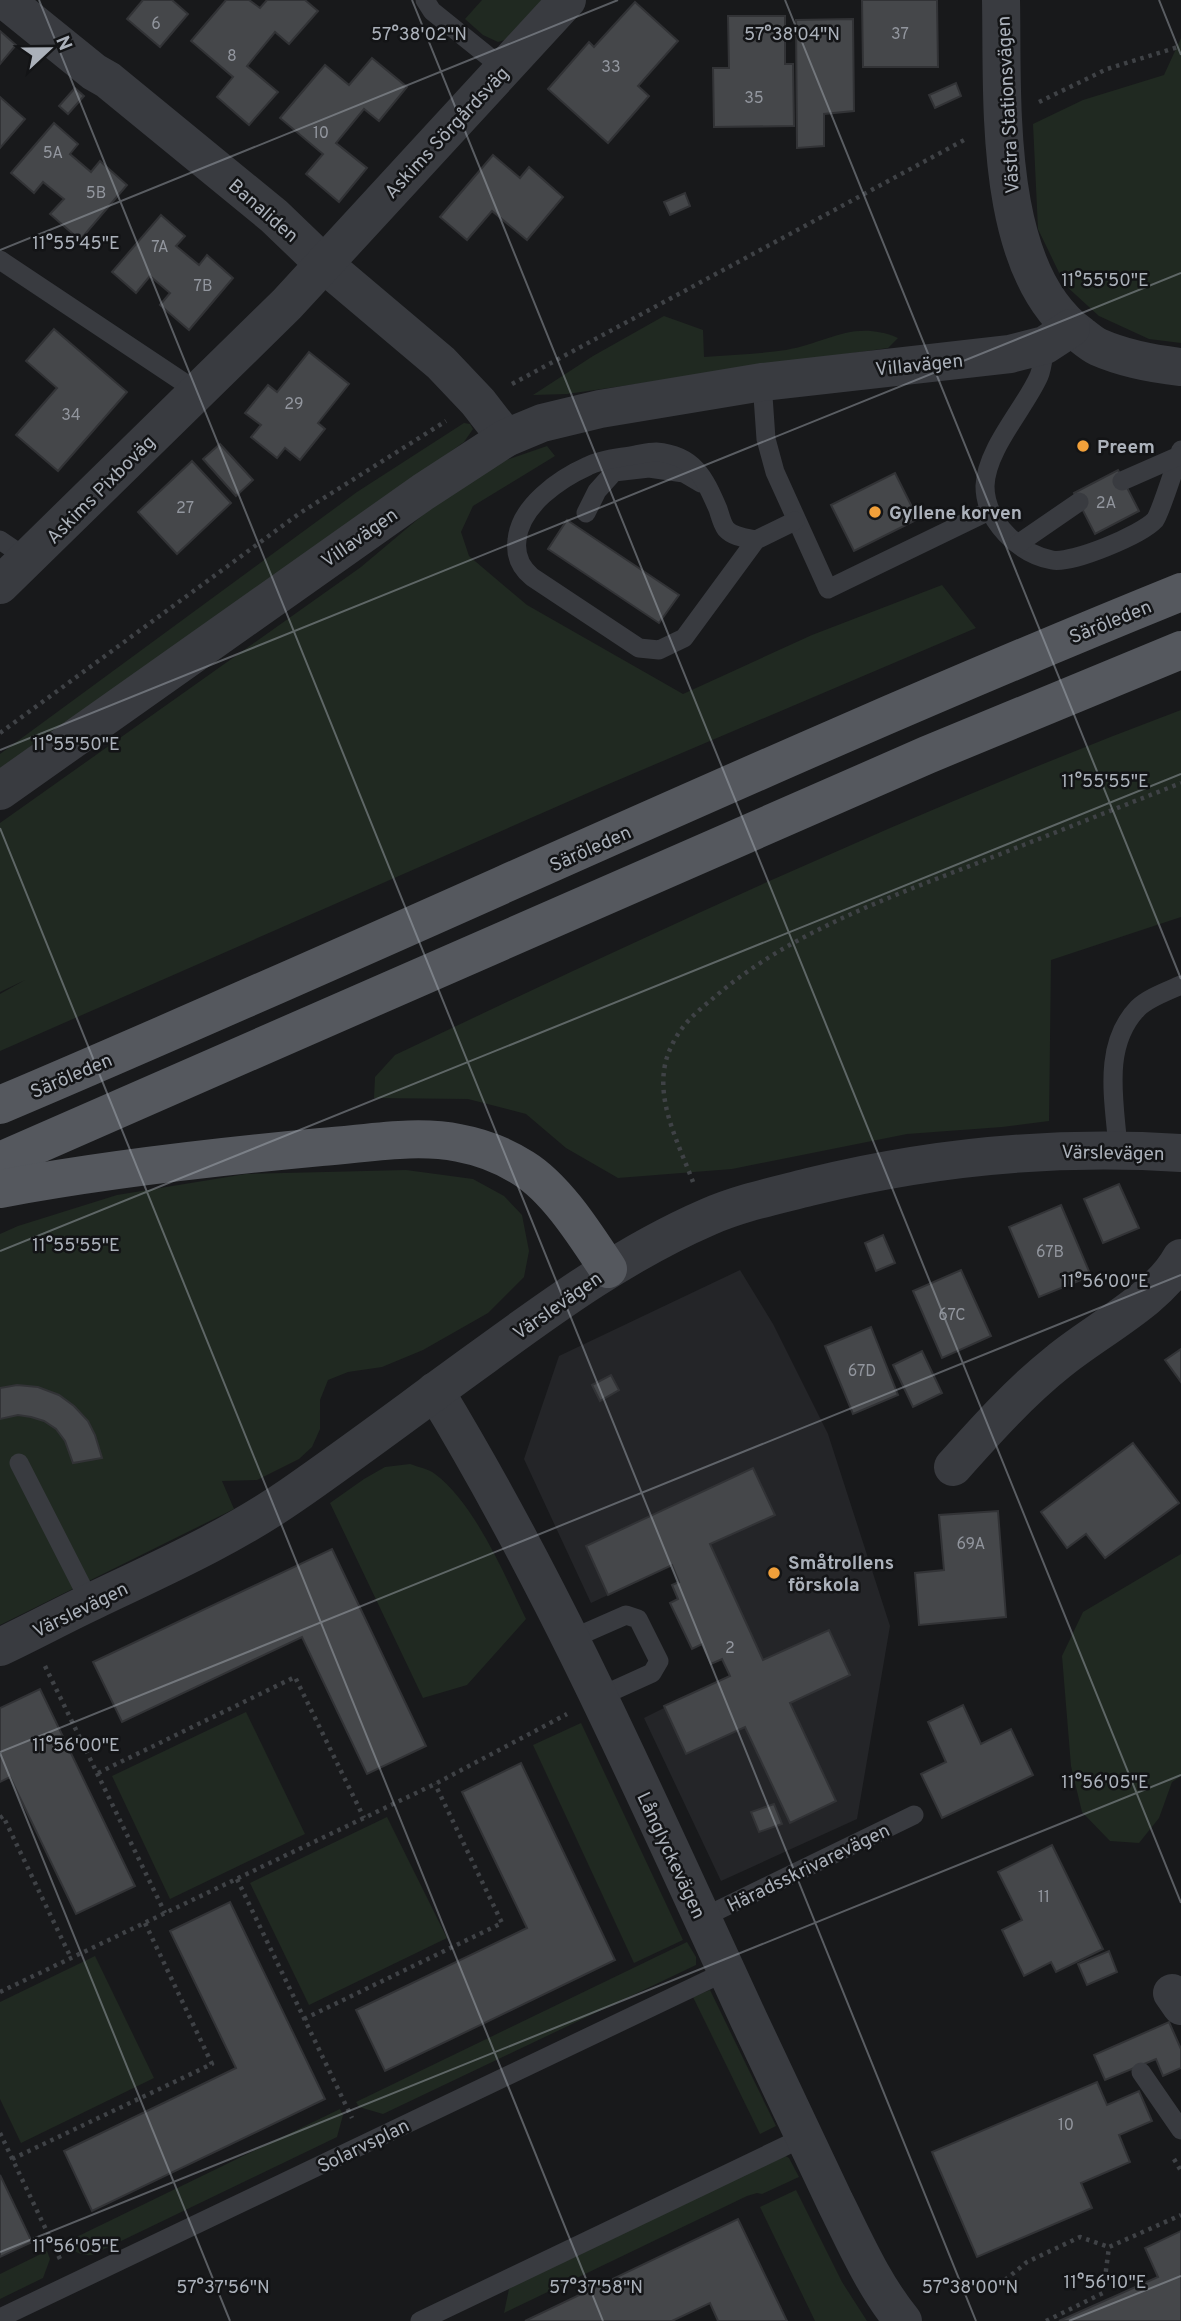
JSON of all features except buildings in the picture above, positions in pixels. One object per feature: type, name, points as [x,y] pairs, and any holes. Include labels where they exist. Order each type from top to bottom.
[{"type":"main road","name":"Säröleden","points":[[0,1105],[215,1014],[1019,657],[1181,592]]},
{"type":"main road","points":[[0,1161],[828,798],[1181,650]]},
{"type":"main road","points":[[0,1189],[69,1176],[225,1156],[406,1140],[458,1142],[496,1153],[525,1168],[555,1196],[608,1269]]},
{"type":"street","name":"Askims Sörgårdsväg","points":[[325,265],[568,0]]},
{"type":"street","name":"Västra Stationsvägen","points":[[1001,0],[1004,118],[1009,182],[1016,225],[1027,264],[1058,336],[1181,367]]},
{"type":"street","name":"Banaliden","points":[[19,4],[274,216],[325,265],[440,363],[478,402],[506,438]]},
{"type":"street","name":"Askims Pixboväg","points":[[0,585],[14,549],[198,392],[325,265]]},
{"type":"street","name":"Villavägen","points":[[0,791],[412,500],[506,438],[542,423],[600,409],[762,382],[1010,354],[1058,336]]},
{"type":"street","name":"Värslevägen","points":[[15,1640],[237,1530],[292,1495],[541,1314],[608,1269],[707,1217],[754,1201],[910,1166],[1048,1151],[1118,1149],[1181,1153]]},
{"type":"street","points":[[953,1467],[987,1429],[1058,1361],[1156,1289],[1181,1258]]},
{"type":"street","name":"Långlyckevägen","points":[[435,1391],[461,1434],[599,1697],[868,2269],[903,2321]]},
{"type":"lane","points":[[425,0],[432,11],[505,69]]},
{"type":"lane","points":[[0,260],[198,392]]},
{"type":"lane","points":[[1058,336],[1040,375],[993,456],[985,485],[989,511],[1003,530],[1027,551],[1053,561],[1078,557],[1114,545],[1155,520],[1180,453]]},
{"type":"lane","points":[[762,382],[766,439],[775,472],[828,589],[989,511]]},
{"type":"lane","points":[[756,540],[737,536],[726,528],[708,486],[695,467],[680,457],[654,452],[589,465],[562,481],[532,504],[518,528],[516,546],[518,561],[532,577],[639,648],[659,650],[684,638],[756,540],[795,521]]},
{"type":"lane","points":[[1122,481],[1180,453]]},
{"type":"lane","points":[[586,513],[597,491],[614,472],[649,468],[684,474],[708,486]]},
{"type":"lane","points":[[1018,544],[1079,502]]},
{"type":"lane","points":[[1118,1149],[1112,1062],[1122,1031],[1139,1006],[1181,985]]},
{"type":"lane","points":[[19,1463],[90,1602]]},
{"type":"lane","points":[[569,1640],[626,1615],[638,1619],[659,1661],[652,1673],[599,1697]]},
{"type":"lane","name":"Häradsskrivarevägen","points":[[702,1918],[914,1815]]},
{"type":"lane","name":"Solarvsplan","points":[[0,2318],[727,1971]]},
{"type":"lane","points":[[1141,2072],[1181,2130]]},
{"type":"lane","points":[[420,2321],[804,2137]]},
{"type":"path","points":[[0,733],[300,513],[408,443],[478,402],[1004,118],[1107,69],[1181,46]]},
{"type":"path","points":[[707,1217],[667,1115],[662,1083],[671,1046],[692,1016],[751,967],[869,905],[1181,783]]},
{"type":"path","points":[[15,1640],[98,1773],[165,1913]]},
{"type":"path","points":[[98,1773],[295,1677],[364,1818]]},
{"type":"path","points":[[0,1993],[435,1784],[599,1697]]},
{"type":"path","points":[[304,2019],[502,1923],[435,1784]]},
{"type":"path","points":[[0,1818],[3,1816],[71,1958]]},
{"type":"path","points":[[237,1879],[364,2144]]},
{"type":"path","points":[[12,2159],[212,2064],[145,1923]]},
{"type":"path","points":[[0,2133],[72,2284]]},
{"type":"path","points":[[1170,2152],[1181,2171]]},
{"type":"path","points":[[1005,2280],[1027,2262],[1080,2237],[1110,2247],[1181,2214]]},
{"type":"path","points":[[1046,2321],[1103,2293],[1110,2247]]},
{"type":"shaded area","points":[[482,0],[545,0],[508,39],[498,42],[483,35],[465,19]]},
{"type":"shaded area","points":[[1181,38],[1181,343],[1149,339],[1099,316],[1065,285],[1038,229],[1033,124],[1083,100],[1164,75]]},
{"type":"shaded area","points":[[664,316],[703,330],[704,357],[786,350],[854,332],[882,333],[898,338],[888,348],[567,394],[533,395],[593,356]]},
{"type":"shaded area","points":[[464,423],[470,424],[473,429],[464,442],[0,774],[0,754],[357,492]]},
{"type":"shaded area","points":[[547,446],[555,456],[473,506],[461,532],[469,556],[527,605],[683,694],[812,635],[942,585],[976,628],[597,789],[0,1051],[0,994],[25,980],[0,992],[0,823],[361,567],[443,498],[492,465]]},
{"type":"shaded area","points":[[1181,710],[1181,917],[1051,960],[1049,1121],[907,1134],[732,1169],[618,1178],[566,1148],[526,1114],[468,1099],[374,1098],[375,1077],[395,1055],[785,874],[982,789]]},
{"type":"shaded area","points":[[406,1170],[473,1179],[504,1196],[522,1215],[529,1251],[524,1277],[488,1313],[423,1350],[382,1367],[348,1372],[328,1380],[320,1400],[320,1429],[312,1447],[299,1459],[257,1480],[222,1481],[234,1509],[0,1625],[0,1234],[117,1195],[246,1174]]},
{"type":"shaded area","name":"Småtrollens förskola","points":[[740,1270],[773,1324],[828,1434],[890,1626],[857,1819],[721,1881],[644,1718],[730,1675],[722,1660],[711,1664],[702,1645],[692,1649],[670,1603],[678,1599],[672,1585],[679,1581],[672,1565],[591,1603],[524,1459],[559,1356]]},
{"type":"shaded area","points":[[410,1464],[435,1474],[463,1503],[498,1561],[526,1619],[467,1685],[423,1698],[330,1503],[385,1467]]},
{"type":"shaded area","points":[[1181,1554],[1181,1776],[1172,1782],[1159,1818],[1139,1843],[1110,1841],[1082,1812],[1071,1766],[1062,1656],[1083,1612]]},
{"type":"shaded area","points":[[246,1712],[305,1834],[170,1899],[112,1776]]},
{"type":"shaded area","points":[[581,1723],[683,1940],[634,1963],[533,1745]]},
{"type":"shaded area","points":[[387,1817],[447,1938],[309,2005],[250,1883]]},
{"type":"shaded area","points":[[687,1942],[696,1957],[696,1965],[383,2114],[359,2107],[356,2102]]},
{"type":"shaded area","points":[[95,1956],[154,2078],[21,2143],[0,2099],[0,2002]]},
{"type":"shaded area","points":[[710,1990],[776,2126],[760,2134],[693,1997]]},
{"type":"shaded area","points":[[340,2109],[343,2115],[337,2137],[92,2255],[77,2252],[64,2243]]},
{"type":"shaded area","points":[[784,2155],[789,2158],[799,2177],[762,2194],[747,2196],[504,2313],[510,2284]]},
{"type":"shaded area","points":[[796,2190],[842,2282],[867,2321],[815,2321],[760,2207]]},
{"type":"shaded area","points":[[47,2251],[50,2259],[43,2278],[0,2299],[0,2274]]},
{"type":"place","name":"Preem","points":[[1083,446]]},
{"type":"place","name":"Gyllene korven","points":[[875,512]]},
{"type":"place","name":"Småtrollens förskola","points":[[774,1573]]}]
